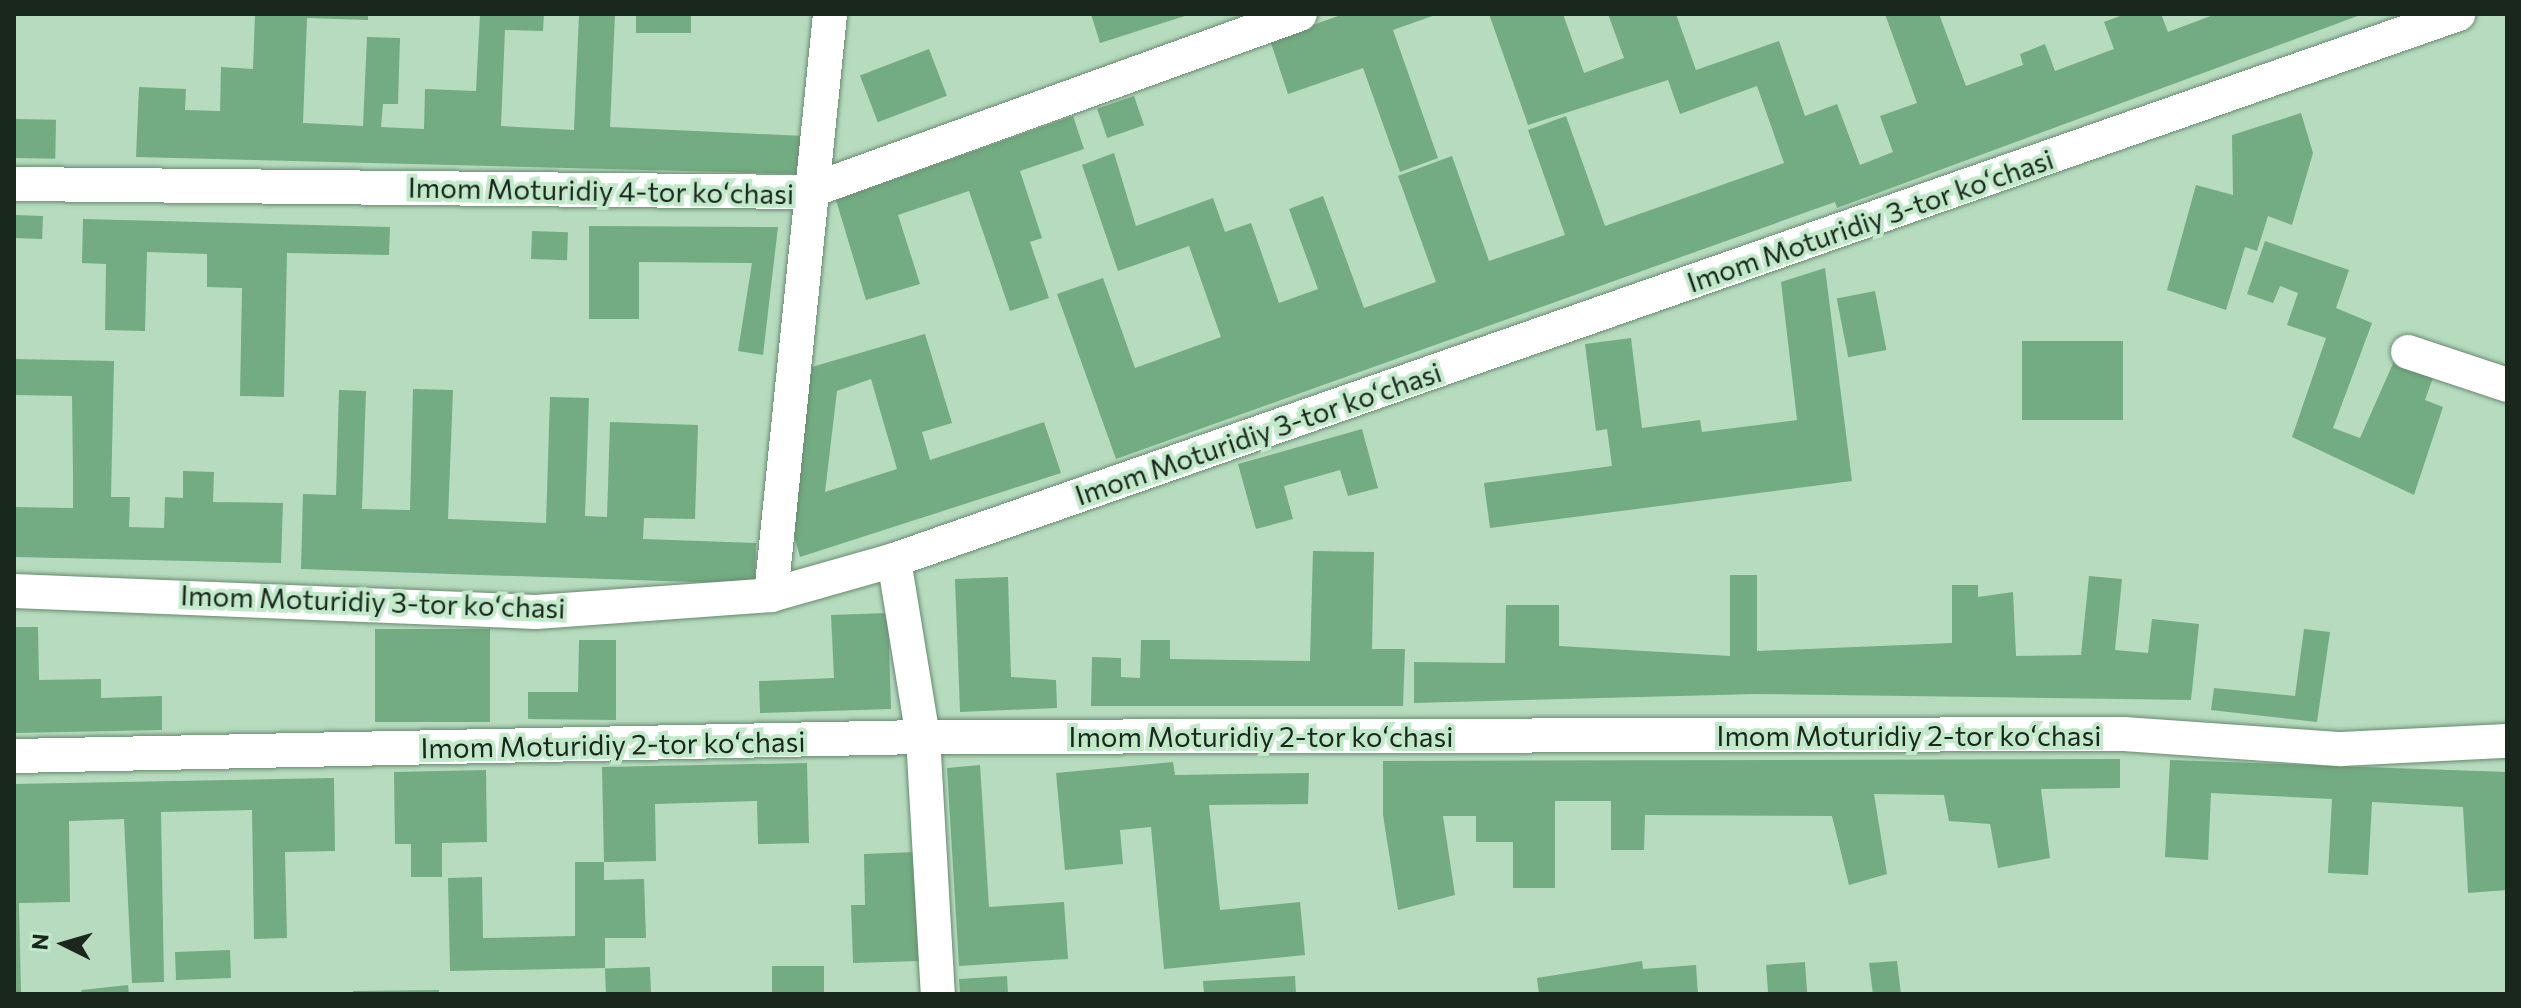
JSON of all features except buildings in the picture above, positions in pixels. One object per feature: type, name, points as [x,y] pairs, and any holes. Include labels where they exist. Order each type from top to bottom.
[{"type":"street","points":[[771,595],[807,192],[830,14]]},
{"type":"street","name":"Imom Moturidiy 4-tor koʻchasi","points":[[14,184],[807,192],[1300,14]]},
{"type":"street","name":"Imom Moturidiy 3-tor koʻchasi","points":[[14,591],[536,612],[771,595],[894,560],[2458,14]]},
{"type":"street","points":[[2408,352],[2507,385]]},
{"type":"street","points":[[894,560],[923,737],[938,994]]},
{"type":"street","name":"Imom Moturidiy 2-tor koʻchasi","points":[[14,756],[923,737],[2124,734],[2341,749],[2507,741]]}]
